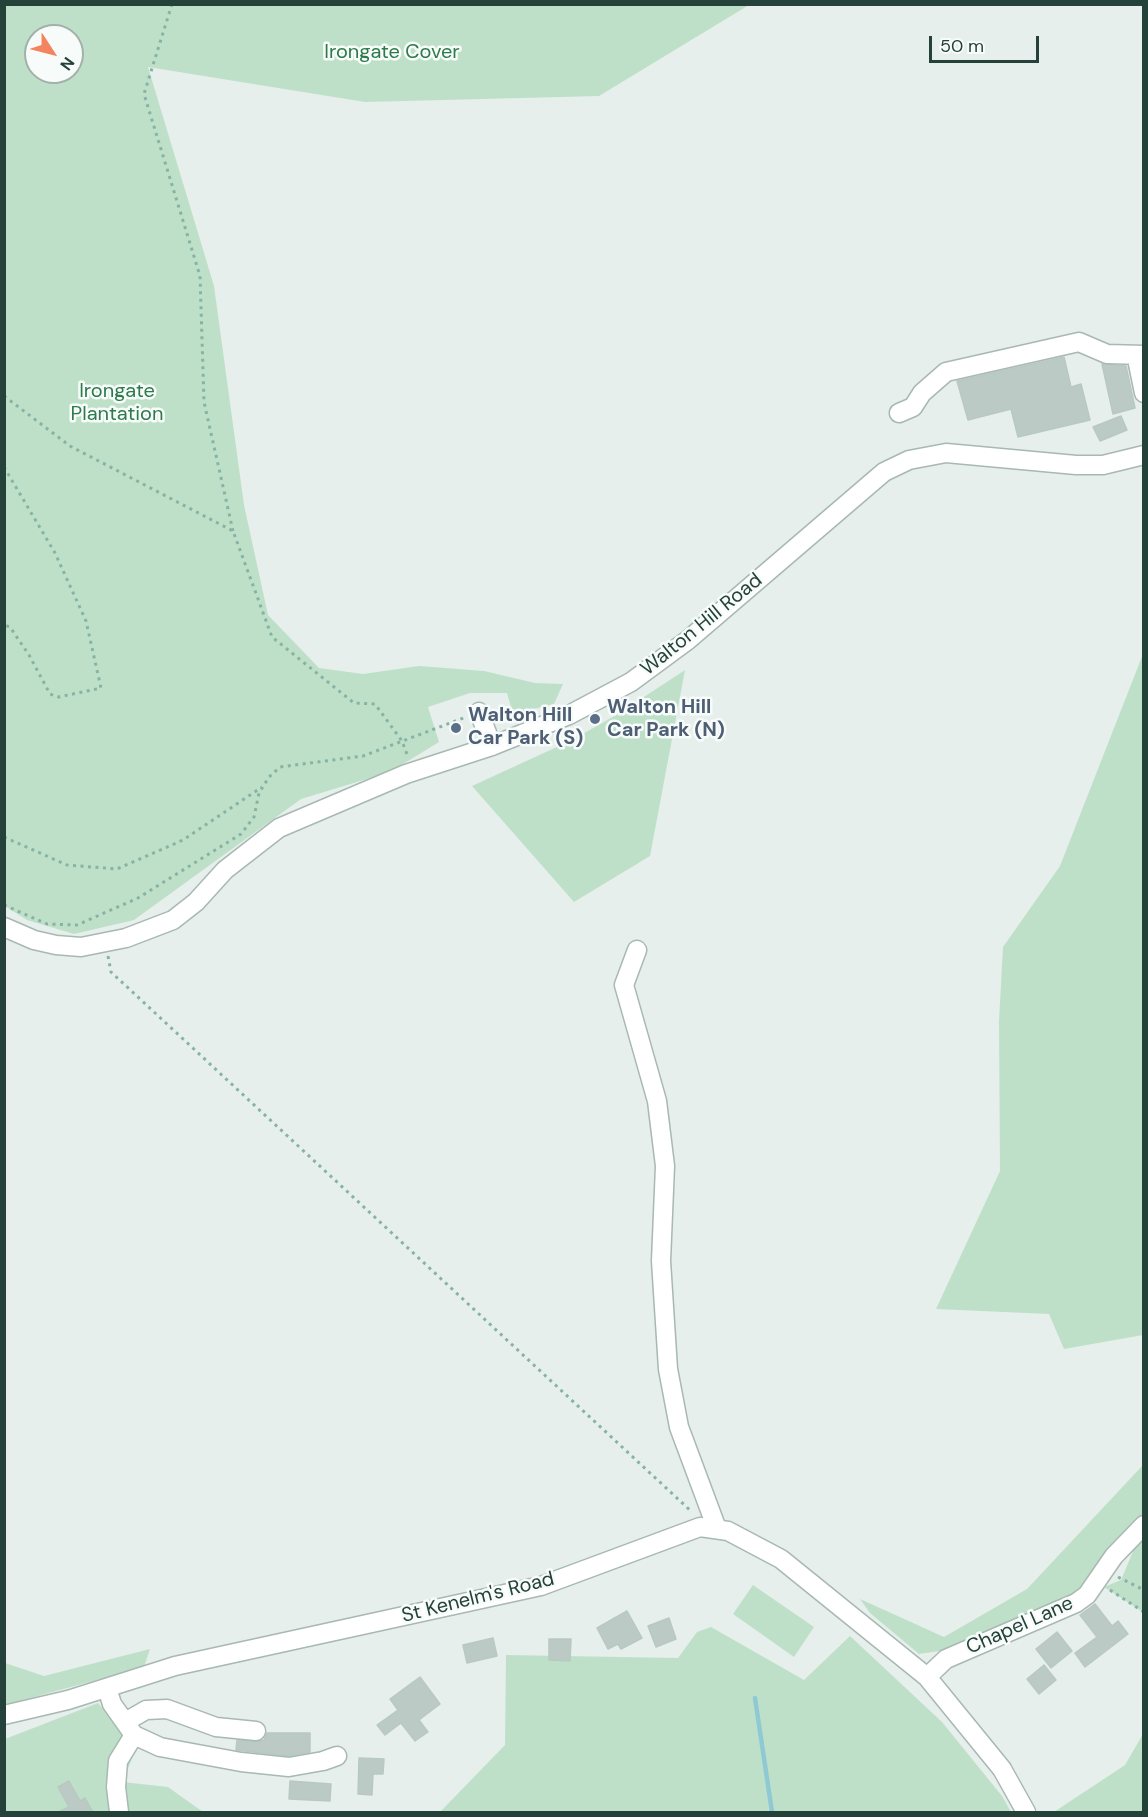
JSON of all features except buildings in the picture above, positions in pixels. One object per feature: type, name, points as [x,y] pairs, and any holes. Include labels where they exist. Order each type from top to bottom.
[{"type":"street","points":[[899,413],[913,407],[922,393],[946,372],[1078,342],[1107,354],[1142,355],[1138,364],[1143,393]]},
{"type":"street","name":"Walton Hill Road","points":[[7,932],[56,945],[81,947],[147,931],[173,920],[196,902],[225,870],[279,828],[406,774],[492,746],[569,715],[631,682],[688,640],[884,472],[909,460],[946,453],[1103,465],[1143,455]]},
{"type":"street","points":[[479,712],[492,746]]},
{"type":"street","points":[[637,950],[624,985],[658,1112],[664,1166],[661,1261],[668,1369],[679,1427],[708,1528],[728,1531],[781,1559],[912,1663],[927,1677],[1002,1769],[1026,1812]]},
{"type":"street","name":"Chapel Lane","points":[[927,1677],[946,1659],[1076,1602],[1087,1595],[1114,1556],[1143,1525]]},
{"type":"street","name":"St Kenelm's Road","points":[[4,1715],[107,1688],[175,1666],[542,1586],[708,1528]]},
{"type":"street","points":[[107,1688],[112,1704],[130,1729],[160,1747],[241,1762],[290,1767],[337,1756]]},
{"type":"street","points":[[119,1812],[116,1787],[118,1761],[130,1729],[146,1710],[167,1709],[216,1727],[256,1731]]},
{"type":"path","points":[[172,4],[144,94],[200,276],[204,402],[233,531],[272,637],[354,703],[375,704],[402,741]]},
{"type":"path","points":[[4,396],[70,446],[233,531]]},
{"type":"path","points":[[4,467],[55,553],[87,621],[100,688],[59,697],[50,694],[30,655],[10,627],[4,625]]},
{"type":"path","points":[[4,905],[47,924],[78,925],[138,898],[241,834],[254,817],[259,793],[280,768],[363,756],[479,712]]},
{"type":"path","points":[[4,837],[67,865],[117,869],[183,840],[264,785]]},
{"type":"path","points":[[106,942],[111,972],[708,1528]]},
{"type":"path","points":[[1128,1583],[1143,1590]]},
{"type":"path","points":[[1104,1587],[1143,1612]]},
{"type":"green space","name":"Irongate Plantation","points":[[4,5],[749,5],[599,96],[365,102],[148,67],[214,286],[244,505],[268,615],[319,668],[363,674],[419,666],[484,671],[535,683],[563,684],[554,704],[513,714],[507,693],[470,693],[428,707],[439,742],[390,772],[301,799],[134,920],[74,934],[27,920],[5,906]]},
{"type":"green space","points":[[1143,654],[1143,1335],[1064,1349],[1049,1314],[936,1309],[1000,1171],[999,1021],[1003,947],[1060,866]]},
{"type":"green space","points":[[685,670],[650,856],[574,902],[472,786],[572,740],[618,714]]},
{"type":"green space","points":[[1143,1465],[1143,1517],[1077,1592],[1058,1607],[946,1650],[919,1654],[870,1613],[860,1599],[944,1637],[1027,1589]]},
{"type":"green space","points":[[1143,1538],[1143,1612],[1104,1587],[1121,1580],[1134,1549]]},
{"type":"green space","points":[[753,1585],[814,1627],[794,1657],[733,1614]]},
{"type":"green space","points":[[711,1627],[804,1680],[850,1636],[942,1722],[1002,1796],[1011,1812],[440,1812],[505,1745],[506,1655],[678,1658],[697,1632]]},
{"type":"green space","points":[[150,1649],[144,1667],[5,1705],[5,1663],[44,1676]]},
{"type":"green space","points":[[98,1703],[127,1737],[137,1745],[123,1782],[168,1787],[203,1812],[5,1812],[5,1739]]},
{"type":"green space","points":[[1143,1734],[1143,1812],[1054,1812],[1125,1765]]},
{"type":"waterway","points":[[755,1698],[772,1812]]},
{"type":"place","name":"Walton Hill Car Park (N)","points":[[595,719]]},
{"type":"place","name":"Walton Hill Car Park (S)","points":[[456,728]]},
{"type":"park label","name":"Irongate Cover","points":[[392,53]]}]
